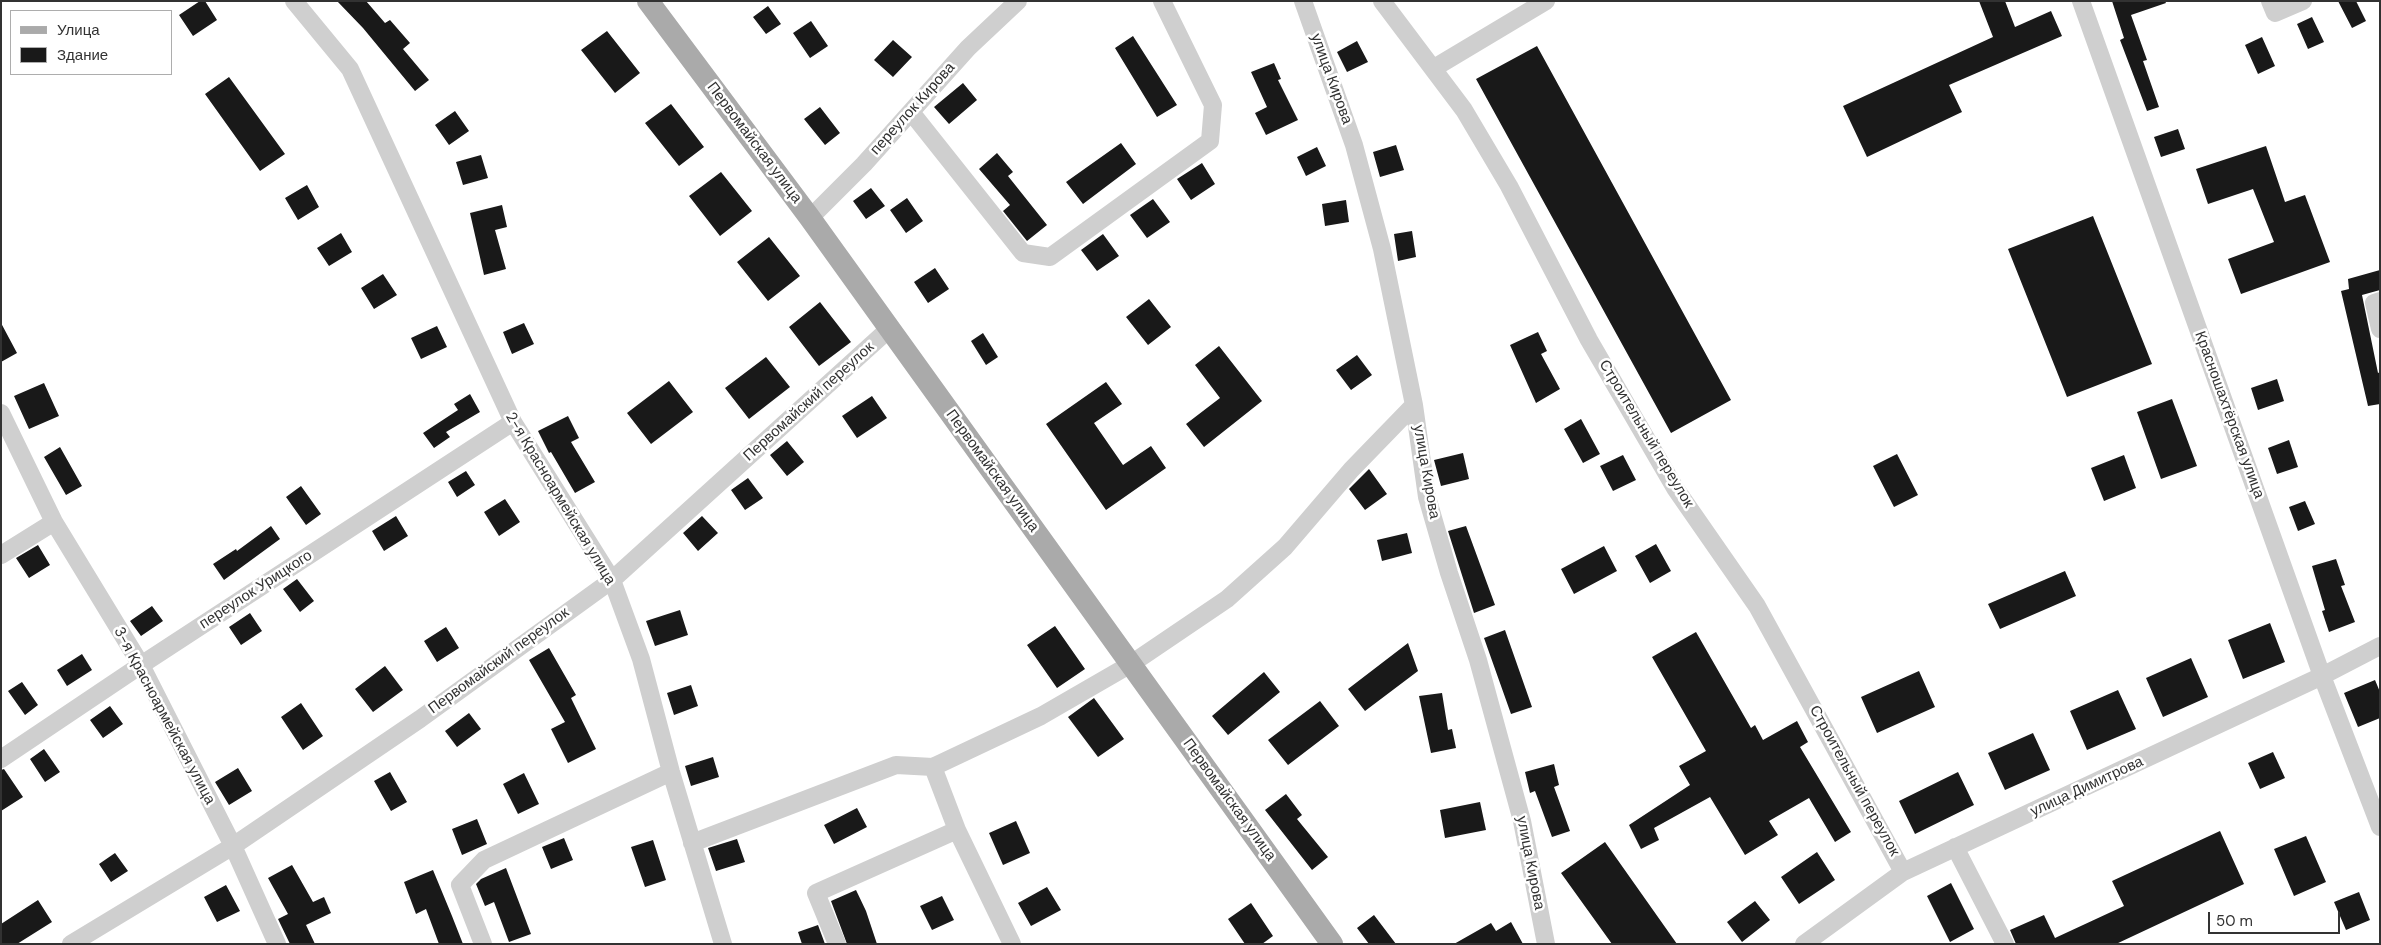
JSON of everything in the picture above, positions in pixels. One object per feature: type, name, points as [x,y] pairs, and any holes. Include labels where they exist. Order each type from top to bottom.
[{"type":"main road","name":"Первомайская улица","points":[[648,1],[810,218],[1332,944]]},
{"type":"street","name":"2-я Красноармейская улица","points":[[294,1],[350,69],[513,422],[612,580],[642,659],[671,772],[723,944]]},
{"type":"street","name":"переулок Кирова","points":[[810,218],[864,164],[968,48],[1018,1]]},
{"type":"street","points":[[910,112],[1023,253],[1050,256],[1210,141],[1213,105],[1162,1]]},
{"type":"street","name":"улица Кирова","points":[[1303,1],[1354,145],[1382,249],[1414,405],[1427,497],[1449,573],[1478,660],[1520,812],[1546,944]]},
{"type":"street","name":"Строительный переулок","points":[[1382,1],[1464,110],[1509,186],[1589,340],[1675,488],[1757,606],[1903,872]]},
{"type":"street","points":[[1434,68],[1546,1]]},
{"type":"street","name":"Красношахтёрская улица","points":[[2081,1],[2322,676],[2380,827]]},
{"type":"street","points":[[2270,1],[2275,13],[2303,1]]},
{"type":"street","points":[[2380,301],[2374,303],[2380,329]]},
{"type":"street","name":"Первомайский переулок","points":[[71,944],[233,846],[420,719],[612,580],[889,329]]},
{"type":"street","points":[[692,842],[896,765],[932,767],[1041,716],[1131,664],[1227,599],[1285,547],[1351,470],[1414,405]]},
{"type":"street","name":"3-я Красноармейская улица","points":[[1,412],[54,522],[141,665],[233,846],[277,944]]},
{"type":"street","name":"переулок Урицкого","points":[[1,759],[141,665],[513,422]]},
{"type":"street","points":[[1,555],[54,522]]},
{"type":"street","name":"улица Димитрова","points":[[1804,944],[1903,872],[2322,676],[2380,646]]},
{"type":"street","points":[[932,767],[957,830],[1012,944]]},
{"type":"street","points":[[483,944],[460,885],[484,860],[671,772]]},
{"type":"street","points":[[837,944],[816,894],[957,830]]},
{"type":"street","points":[[1955,847],[2005,944]]},
{"type":"building","points":[[200,1],[205,1],[217,20],[193,36],[179,15]]},
{"type":"building","points":[[337,1],[366,1],[385,23],[390,20],[410,43],[403,49],[429,80],[415,91],[363,28]]},
{"type":"building","points":[[1979,1],[2005,1],[2015,27],[2051,11],[2062,36],[1949,85],[1962,112],[1867,157],[1843,106],[1993,37]]},
{"type":"building","points":[[2112,1],[2165,1],[2166,3],[2131,15],[2147,60],[2143,61],[2159,107],[2147,111],[2120,40],[2124,38]]},
{"type":"building","points":[[2338,1],[2356,1],[2366,21],[2352,28]]},
{"type":"building","points":[[768,6],[781,24],[766,34],[753,17]]},
{"type":"building","points":[[2312,17],[2324,42],[2308,49],[2297,24]]},
{"type":"building","points":[[811,21],[828,46],[810,58],[793,33]]},
{"type":"building","points":[[607,31],[640,73],[615,93],[581,50]]},
{"type":"building","points":[[1133,36],[1177,105],[1157,117],[1115,48]]},
{"type":"building","points":[[2262,37],[2275,66],[2258,74],[2245,45]]},
{"type":"building","points":[[893,40],[912,57],[893,77],[874,60]]},
{"type":"building","points":[[1357,41],[1368,62],[1347,72],[1337,52]]},
{"type":"building","points":[[1537,46],[1731,400],[1671,433],[1476,79]]},
{"type":"building","points":[[1274,63],[1281,79],[1278,80],[1298,120],[1266,135],[1255,113],[1267,107],[1251,72]]},
{"type":"building","points":[[229,77],[285,154],[260,171],[205,94]]},
{"type":"building","points":[[963,83],[977,100],[949,124],[934,107]]},
{"type":"building","points":[[671,104],[704,147],[679,166],[645,123]]},
{"type":"building","points":[[820,107],[840,133],[825,145],[804,119]]},
{"type":"building","points":[[455,111],[469,131],[449,145],[435,125]]},
{"type":"building","points":[[2178,129],[2185,149],[2161,157],[2154,137]]},
{"type":"building","points":[[1121,143],[1136,164],[1083,204],[1066,182]]},
{"type":"building","points":[[1396,145],[1404,170],[1380,177],[1373,152]]},
{"type":"building","points":[[2266,146],[2285,202],[2305,195],[2330,262],[2241,294],[2228,259],[2274,242],[2253,189],[2208,204],[2196,169]]},
{"type":"building","points":[[1317,147],[1326,166],[1306,176],[1297,157]]},
{"type":"building","points":[[997,153],[1013,172],[1008,176],[1047,225],[1027,241],[1003,211],[1010,205],[979,169]]},
{"type":"building","points":[[481,155],[488,178],[463,185],[456,162]]},
{"type":"building","points":[[1202,163],[1215,184],[1191,200],[1177,179]]},
{"type":"building","points":[[721,172],[752,211],[720,236],[689,196]]},
{"type":"building","points":[[307,185],[319,207],[298,220],[285,198]]},
{"type":"building","points":[[871,188],[885,206],[866,219],[853,201]]},
{"type":"building","points":[[907,198],[923,221],[906,233],[890,210]]},
{"type":"building","points":[[1153,199],[1170,222],[1147,238],[1130,215]]},
{"type":"building","points":[[1346,200],[1349,222],[1325,226],[1322,204]]},
{"type":"building","points":[[502,205],[507,227],[495,230],[506,269],[484,275],[470,213]]},
{"type":"building","points":[[2093,216],[2152,364],[2067,397],[2008,249]]},
{"type":"building","points":[[1412,231],[1416,257],[1398,261],[1394,234]]},
{"type":"building","points":[[341,233],[352,252],[329,266],[317,248]]},
{"type":"building","points":[[1103,234],[1119,256],[1097,271],[1081,250]]},
{"type":"building","points":[[769,237],[800,276],[768,301],[737,262]]},
{"type":"building","points":[[935,268],[949,289],[928,303],[914,282]]},
{"type":"building","points":[[2380,270],[2380,290],[2362,295],[2378,373],[2380,372],[2380,404],[2368,406],[2341,291],[2349,289],[2348,279]]},
{"type":"building","points":[[383,274],[397,295],[374,309],[361,288]]},
{"type":"building","points":[[1149,299],[1171,327],[1148,345],[1126,317]]},
{"type":"building","points":[[820,302],[851,342],[819,366],[789,327]]},
{"type":"building","points":[[1,323],[17,353],[1,362]]},
{"type":"building","points":[[524,323],[534,344],[512,354],[503,332]]},
{"type":"building","points":[[437,326],[447,347],[421,359],[411,338]]},
{"type":"building","points":[[1538,332],[1547,351],[1541,354],[1560,389],[1536,403],[1510,345]]},
{"type":"building","points":[[983,333],[998,357],[986,365],[971,341]]},
{"type":"building","points":[[1219,346],[1262,401],[1204,447],[1186,424],[1220,398],[1195,365]]},
{"type":"building","points":[[1357,355],[1372,375],[1351,390],[1336,370]]},
{"type":"building","points":[[766,357],[790,387],[749,419],[725,388]]},
{"type":"building","points":[[2277,379],[2284,401],[2258,410],[2251,388]]},
{"type":"building","points":[[669,381],[693,412],[651,444],[627,413]]},
{"type":"building","points":[[1106,382],[1122,404],[1094,423],[1123,465],[1151,446],[1166,468],[1106,510],[1046,424]]},
{"type":"building","points":[[44,383],[59,416],[29,429],[14,396]]},
{"type":"building","points":[[470,394],[480,412],[446,432],[450,437],[434,448],[423,433],[458,410],[454,404]]},
{"type":"building","points":[[872,396],[887,418],[857,438],[842,416]]},
{"type":"building","points":[[2172,399],[2197,466],[2161,479],[2137,412]]},
{"type":"building","points":[[568,416],[579,438],[571,442],[595,482],[575,493],[551,452],[549,453],[538,431]]},
{"type":"building","points":[[1581,419],[1600,454],[1583,463],[1564,429]]},
{"type":"building","points":[[2289,440],[2298,467],[2277,474],[2268,448]]},
{"type":"building","points":[[787,441],[804,462],[787,476],[770,455]]},
{"type":"building","points":[[60,447],[82,486],[66,495],[44,457]]},
{"type":"building","points":[[1463,453],[1469,479],[1441,486],[1434,460]]},
{"type":"building","points":[[1897,454],[1918,495],[1894,507],[1873,466]]},
{"type":"building","points":[[1623,455],[1636,480],[1613,491],[1600,466]]},
{"type":"building","points":[[2124,455],[2136,488],[2104,501],[2091,468]]},
{"type":"building","points":[[1369,469],[1387,494],[1365,510],[1349,489]]},
{"type":"building","points":[[466,471],[475,485],[457,497],[448,482]]},
{"type":"building","points":[[748,478],[763,498],[745,510],[731,490]]},
{"type":"building","points":[[301,486],[321,514],[306,525],[286,497]]},
{"type":"building","points":[[505,499],[520,522],[499,536],[484,512]]},
{"type":"building","points":[[2305,501],[2315,524],[2298,531],[2289,507]]},
{"type":"building","points":[[396,516],[408,536],[384,551],[372,531]]},
{"type":"building","points":[[702,516],[718,533],[698,551],[683,533]]},
{"type":"building","points":[[271,526],[280,539],[224,580],[213,564],[236,549],[237,551]]},
{"type":"building","points":[[1466,526],[1495,605],[1474,613],[1448,531]]},
{"type":"building","points":[[1407,533],[1412,553],[1382,561],[1377,540]]},
{"type":"building","points":[[1656,544],[1671,571],[1650,583],[1635,556]]},
{"type":"building","points":[[38,545],[50,565],[29,578],[16,558]]},
{"type":"building","points":[[1604,546],[1617,571],[1574,594],[1561,569]]},
{"type":"building","points":[[2336,559],[2345,585],[2341,586],[2355,622],[2329,632],[2322,611],[2325,610],[2312,566]]},
{"type":"building","points":[[2065,571],[2076,596],[2000,629],[1988,604]]},
{"type":"building","points":[[297,579],[314,601],[300,612],[283,589]]},
{"type":"building","points":[[152,606],[163,621],[141,636],[130,621]]},
{"type":"building","points":[[680,610],[688,635],[655,646],[646,621]]},
{"type":"building","points":[[250,613],[262,631],[241,645],[229,627]]},
{"type":"building","points":[[2270,623],[2285,662],[2243,679],[2228,640]]},
{"type":"building","points":[[1055,626],[1085,669],[1057,688],[1027,645]]},
{"type":"building","points":[[446,627],[459,648],[437,662],[424,641]]},
{"type":"building","points":[[1505,630],[1532,707],[1511,714],[1484,638]]},
{"type":"building","points":[[1696,632],[1751,728],[1755,725],[1763,740],[1797,721],[1808,742],[1800,747],[1851,832],[1835,842],[1809,798],[1769,821],[1778,835],[1745,855],[1710,797],[1654,828],[1659,840],[1641,849],[1629,825],[1690,785],[1679,766],[1706,751],[1652,657]]},
{"type":"building","points":[[1408,643],[1418,671],[1365,711],[1348,689]]},
{"type":"building","points":[[549,648],[576,695],[571,698],[596,749],[568,763],[551,729],[565,722],[529,660]]},
{"type":"building","points":[[82,654],[92,670],[67,686],[57,670]]},
{"type":"building","points":[[2191,658],[2208,697],[2163,717],[2146,678]]},
{"type":"building","points":[[385,666],[403,690],[373,712],[355,689]]},
{"type":"building","points":[[1919,671],[1935,707],[1877,733],[1861,697]]},
{"type":"building","points":[[1264,672],[1280,692],[1228,735],[1212,716]]},
{"type":"building","points":[[2375,680],[2380,692],[2380,718],[2358,727],[2344,693]]},
{"type":"building","points":[[22,682],[38,705],[25,715],[8,691]]},
{"type":"building","points":[[691,685],[698,706],[674,715],[667,693]]},
{"type":"building","points":[[2118,690],[2136,729],[2087,750],[2070,711]]},
{"type":"building","points":[[1442,693],[1448,730],[1452,729],[1456,748],[1431,753],[1419,696]]},
{"type":"building","points":[[1094,698],[1124,739],[1098,757],[1068,717]]},
{"type":"building","points":[[1320,701],[1339,726],[1288,765],[1268,740]]},
{"type":"building","points":[[301,703],[323,736],[303,750],[281,717]]},
{"type":"building","points":[[110,706],[123,724],[103,738],[90,720]]},
{"type":"building","points":[[469,713],[481,729],[457,747],[445,731]]},
{"type":"building","points":[[2033,733],[2050,770],[2005,790],[1988,753]]},
{"type":"building","points":[[44,749],[60,772],[45,782],[30,759]]},
{"type":"building","points":[[2273,752],[2285,778],[2260,789],[2248,763]]},
{"type":"building","points":[[713,757],[719,777],[691,786],[685,766]]},
{"type":"building","points":[[1554,764],[1559,785],[1554,787],[1570,831],[1552,837],[1535,791],[1530,793],[1525,772]]},
{"type":"building","points":[[238,768],[252,791],[229,805],[215,782]]},
{"type":"building","points":[[4,769],[23,797],[1,811],[1,770]]},
{"type":"building","points":[[390,772],[407,802],[391,811],[374,781]]},
{"type":"building","points":[[1958,772],[1974,805],[1915,834],[1899,801]]},
{"type":"building","points":[[524,773],[539,804],[518,814],[503,784]]},
{"type":"building","points":[[1286,794],[1302,815],[1297,819],[1328,857],[1312,870],[1265,810]]},
{"type":"building","points":[[1480,802],[1486,830],[1445,838],[1440,810]]},
{"type":"building","points":[[857,808],[867,827],[834,844],[824,825]]},
{"type":"building","points":[[477,819],[487,844],[462,855],[452,829]]},
{"type":"building","points":[[1016,821],[1030,853],[1003,865],[989,833]]},
{"type":"building","points":[[2220,831],[2244,884],[2116,944],[2016,944],[2010,930],[2044,915],[2055,938],[2124,906],[2112,881]]},
{"type":"building","points":[[2306,836],[2326,882],[2294,896],[2274,849]]},
{"type":"building","points":[[564,838],[573,860],[551,869],[542,847]]},
{"type":"building","points":[[737,839],[745,862],[716,871],[708,848]]},
{"type":"building","points":[[653,840],[666,880],[645,887],[631,847]]},
{"type":"building","points":[[1605,842],[1677,944],[1612,944],[1561,873]]},
{"type":"building","points":[[1817,852],[1835,880],[1799,904],[1781,877]]},
{"type":"building","points":[[115,853],[128,871],[111,882],[99,864]]},
{"type":"building","points":[[292,865],[313,902],[324,897],[331,913],[306,925],[315,944],[290,944],[278,919],[288,914],[268,878]]},
{"type":"building","points":[[506,868],[531,934],[509,942],[494,902],[485,906],[476,884],[481,879]]},
{"type":"building","points":[[433,870],[463,944],[439,944],[426,909],[416,914],[404,882]]},
{"type":"building","points":[[1951,883],[1974,929],[1950,942],[1927,896]]},
{"type":"building","points":[[226,885],[240,911],[217,922],[204,897]]},
{"type":"building","points":[[1047,887],[1061,910],[1031,926],[1018,903]]},
{"type":"building","points":[[856,890],[866,911],[877,944],[847,944],[831,901]]},
{"type":"building","points":[[2359,892],[2370,920],[2346,930],[2334,902]]},
{"type":"building","points":[[942,896],[954,920],[932,930],[920,906]]},
{"type":"building","points":[[38,900],[52,922],[17,944],[1,944],[1,924]]},
{"type":"building","points":[[1755,901],[1770,920],[1742,942],[1727,922]]},
{"type":"building","points":[[1251,903],[1273,936],[1262,944],[1245,944],[1228,919]]},
{"type":"building","points":[[1374,915],[1396,944],[1369,944],[1357,928]]},
{"type":"building","points":[[1511,922],[1523,944],[1454,944],[1491,923],[1496,931]]},
{"type":"building","points":[[818,925],[825,944],[802,944],[798,932]]}]
